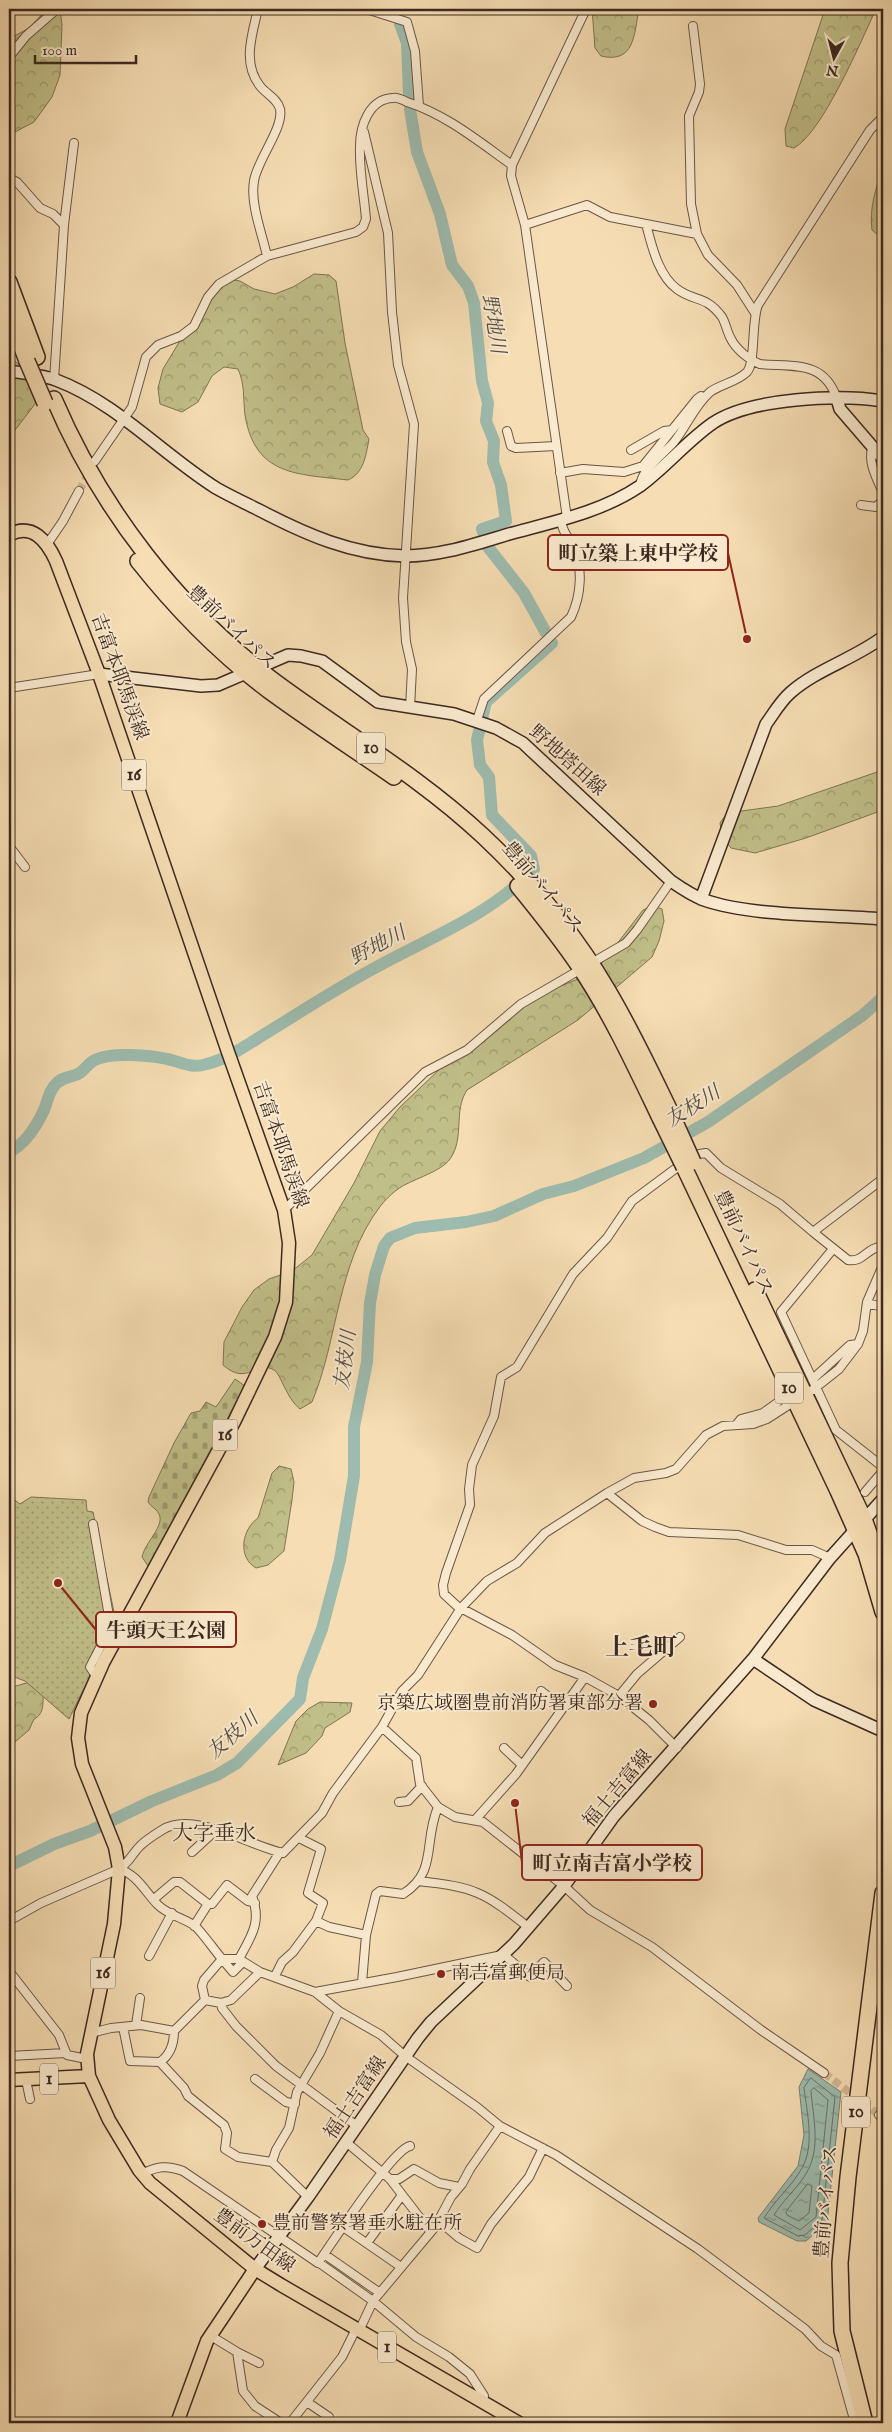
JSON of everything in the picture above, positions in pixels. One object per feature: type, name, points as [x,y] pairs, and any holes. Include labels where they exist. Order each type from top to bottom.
[{"type":"highway","name":"豊前バイパス","points":[[9,282],[32,359]]},
{"type":"highway","name":"豊前バイパス","points":[[9,314],[32,359],[49,401],[53,423],[78,470],[126,545],[182,612],[204,635],[252,670],[327,732],[422,796],[451,820],[512,879],[586,967],[624,1042],[666,1116],[805,1395],[864,1519],[883,1572]]},
{"type":"highway","name":"豊前バイパス","points":[[805,1395],[838,1491],[854,1532],[866,1554],[883,1612]]},
{"type":"highway","name":"豊前バイパス","points":[[865,2423],[847,2332],[840,2263],[843,2220],[883,1893]]},
{"type":"highway","name":"豊前バイパス","points":[[876,2423],[847,2332],[853,2221],[883,1975]]},
{"type":"main road","points":[[9,370],[54,380],[92,398],[216,488],[283,522],[330,543],[370,553],[406,556],[447,552],[564,519],[614,501],[640,486],[714,423],[740,410],[771,402],[837,399],[883,401]]},
{"type":"main road","points":[[837,399],[840,409],[883,459]]},
{"type":"main road","points":[[9,535],[16,531],[30,532],[39,535],[48,543]]},
{"type":"main road","name":"吉富本耶馬渓線","points":[[48,543],[99,674],[236,1076],[284,1210],[289,1243],[290,1268],[286,1302],[275,1337],[234,1422],[151,1571],[96,1676],[83,1706],[79,1730],[80,1755],[88,1781],[115,1847],[119,1869],[114,1924],[87,2059],[89,2076]]},
{"type":"main road","points":[[701,899],[766,724],[779,704],[791,692],[836,664],[870,648],[883,637]]},
{"type":"main road","name":"野地塔田線","points":[[99,674],[201,686],[218,685],[288,655],[322,661],[378,702],[454,714],[477,720],[523,743],[670,881],[701,899],[716,904],[761,910],[883,919]]},
{"type":"main road","name":"福土吉富線","points":[[256,2268],[431,2022],[528,1928],[564,1886],[614,1816],[677,1748],[753,1659],[830,1558],[883,1499]]},
{"type":"main road","points":[[753,1659],[814,1700],[883,1731]]},
{"type":"main road","name":"1","points":[[9,2080],[89,2076]]},
{"type":"main road","name":"豊前万田線","points":[[89,2076],[109,2120],[142,2174],[195,2222],[256,2268],[357,2330],[519,2423]]},
{"type":"main road","points":[[177,2423],[211,2336],[256,2268]]},
{"type":"street","points":[[9,56],[26,36],[57,9]]},
{"type":"street","points":[[258,9],[249,59],[252,73],[260,87],[276,101],[280,110],[279,122],[257,168],[253,182],[253,197],[267,256]]},
{"type":"street","points":[[366,9],[407,22],[415,51],[419,106]]},
{"type":"street","points":[[477,720],[484,699],[571,617],[575,609],[580,581],[580,565],[573,546],[562,528],[564,519],[560,474],[525,225],[512,176],[512,165],[586,9]]},
{"type":"street","points":[[694,26],[700,92],[689,116],[691,204],[697,234],[708,255],[738,286],[755,313]]},
{"type":"street","points":[[95,461],[132,408],[146,358],[158,345],[181,336],[194,326],[208,297],[219,284],[267,256],[356,232],[363,227],[366,219],[360,145],[365,117],[370,108],[379,102],[394,97],[419,106],[461,127],[512,165]]},
{"type":"street","points":[[640,486],[641,477],[675,441],[705,397],[747,371],[752,361],[755,313],[870,130],[883,117]]},
{"type":"street","points":[[364,128],[388,233],[392,312],[398,365],[414,424],[408,493],[403,598],[406,642],[412,669],[410,708]]},
{"type":"street","points":[[54,380],[64,225],[74,143]]},
{"type":"street","points":[[9,178],[17,182],[40,208],[53,214],[64,225]]},
{"type":"street","points":[[525,225],[587,205],[610,217],[697,234]]},
{"type":"street","points":[[646,224],[658,264],[676,289],[707,302],[722,318],[731,340],[752,361],[760,364],[806,368],[819,372],[834,388],[837,399]]},
{"type":"street","points":[[560,474],[583,469],[624,472],[642,466],[696,399],[701,396],[705,397]]},
{"type":"street","points":[[631,450],[664,431],[672,430]]},
{"type":"street","points":[[507,431],[512,446],[516,448],[556,446]]},
{"type":"street","points":[[872,448],[871,465],[883,493]]},
{"type":"street","points":[[48,543],[64,521],[79,491]]},
{"type":"street","points":[[860,506],[876,507],[883,500]]},
{"type":"street","points":[[9,688],[99,674]]},
{"type":"street","points":[[9,846],[25,867]]},
{"type":"street","points":[[284,1210],[425,1072],[467,1050],[520,1004],[626,943],[670,881]]},
{"type":"street","points":[[677,1748],[650,1720],[619,1696],[585,1676],[555,1664],[512,1635],[461,1608],[444,1594],[443,1585],[470,1505],[469,1489],[472,1465],[494,1416],[501,1377],[517,1367],[573,1274],[607,1238],[632,1201],[675,1169],[699,1154],[706,1153],[721,1168],[792,1212],[813,1232],[848,1260],[862,1259],[870,1250],[883,1247]]},
{"type":"street","points":[[813,1232],[880,1181]]},
{"type":"street","points":[[833,1249],[780,1312],[805,1395],[836,1430],[883,1467]]},
{"type":"street","points":[[9,1921],[41,1904],[119,1869],[127,1864],[139,1847],[172,1825],[207,1827],[284,1853],[322,1813],[332,1793],[382,1727],[402,1691],[418,1675],[461,1608],[487,1581],[517,1563],[545,1533],[607,1493],[634,1478],[666,1473],[676,1468],[706,1435],[723,1426],[753,1424],[767,1418],[805,1395],[839,1369],[858,1344],[863,1331],[867,1303],[883,1266]]},
{"type":"street","points":[[867,1303],[883,1308]]},
{"type":"street","points":[[815,1376],[850,1344],[858,1344]]},
{"type":"street","points":[[736,1425],[742,1419],[763,1413],[777,1403]]},
{"type":"street","points":[[865,1492],[883,1471]]},
{"type":"street","points":[[607,1493],[642,1521],[662,1530],[738,1535],[786,1550],[812,1550],[830,1558]]},
{"type":"street","points":[[93,1524],[109,1616],[105,1638],[90,1667],[96,1676]]},
{"type":"street","points":[[619,1696],[637,1674],[680,1637]]},
{"type":"street","points":[[475,1820],[516,1774],[585,1676]]},
{"type":"street","points":[[541,1691],[563,1708]]},
{"type":"street","points":[[382,1727],[416,1758],[422,1786],[438,1807],[454,1817],[482,1822],[564,1886],[590,1910],[652,1947],[768,2035],[824,2073]]},
{"type":"street","points":[[504,1748],[522,1765]]},
{"type":"street","points":[[399,1802],[408,1801],[422,1786]]},
{"type":"street","points":[[362,1982],[366,1935],[376,1894],[380,1891],[403,1894],[418,1881],[426,1869],[431,1824],[438,1807]]},
{"type":"street","points":[[192,1852],[216,1830]]},
{"type":"street","points":[[275,1976],[282,1962],[293,1952],[316,1921],[323,1903],[308,1893],[321,1849],[299,1838]]},
{"type":"street","points":[[119,1869],[126,1871],[154,1899],[158,1906],[194,1926],[233,1972],[241,1961],[258,1917],[252,1896],[280,1852]]},
{"type":"street","points":[[418,1881],[458,1885],[477,1891],[493,1899],[528,1928]]},
{"type":"street","points":[[154,1899],[174,1882],[180,1882],[208,1904]]},
{"type":"street","points":[[194,1926],[208,1904],[212,1904],[227,1885],[248,1901],[255,1903]]},
{"type":"street","points":[[149,1956],[172,1913]]},
{"type":"street","points":[[316,1921],[329,1927],[366,1935]]},
{"type":"street","points":[[315,1992],[398,1977],[502,1954],[530,1977],[544,1962],[567,1986]]},
{"type":"street","points":[[222,1959],[241,1961],[260,1972],[315,1992],[338,2011],[381,2035],[405,2056],[477,2107],[500,2126],[542,2148],[698,2249],[805,2329],[821,2346],[836,2355],[855,2423]]},
{"type":"street","points":[[205,2000],[202,1986],[204,1980],[222,1959]]},
{"type":"street","points":[[9,1971],[59,2035],[66,2053],[72,2058],[87,2059]]},
{"type":"street","points":[[205,2000],[221,2003],[231,2000],[260,1972]]},
{"type":"street","points":[[136,2025],[140,1998]]},
{"type":"street","points":[[123,2027],[130,2061],[160,2062],[166,2058],[174,2040],[174,2031],[205,2000]]},
{"type":"street","points":[[221,2003],[222,2008],[236,2026],[276,2066],[357,2126]]},
{"type":"street","points":[[272,2162],[276,2150],[289,2128],[297,2092],[320,2053],[338,2011]]},
{"type":"street","points":[[91,2033],[136,2025],[174,2031]]},
{"type":"street","points":[[9,2056],[66,2053]]},
{"type":"street","points":[[160,2062],[184,2088],[188,2096],[224,2126],[227,2132],[225,2149],[238,2157],[272,2162],[308,2197]]},
{"type":"street","points":[[255,2079],[286,2102],[295,2104]]},
{"type":"street","points":[[26,2080],[30,2099]]},
{"type":"street","points":[[290,2423],[342,2358],[373,2301],[438,2220],[451,2197],[500,2126]]},
{"type":"street","points":[[346,2142],[390,2179],[430,2231]]},
{"type":"street","points":[[318,2262],[382,2172],[405,2147],[410,2146]]},
{"type":"street","points":[[438,2220],[459,2238],[477,2248],[490,2224],[529,2177],[542,2148]]},
{"type":"street","points":[[142,2174],[162,2166],[183,2171],[279,2235],[373,2301],[416,2336],[449,2357],[470,2374],[484,2396],[483,2402]]},
{"type":"street","points":[[390,2179],[398,2179],[414,2169],[439,2183],[459,2188]]},
{"type":"street","points":[[367,2244],[402,2195]]},
{"type":"street","points":[[343,2227],[401,2267]]},
{"type":"street","points":[[324,2254],[380,2293]]},
{"type":"street","points":[[211,2336],[259,2363]]},
{"type":"street","points":[[237,2352],[243,2391],[255,2406],[281,2423]]},
{"type":"street","points":[[307,2402],[329,2417]]},
{"type":"green space","points":[[47,9],[60,9],[62,25],[60,75],[52,97],[34,122],[13,133],[9,133],[9,39],[29,28]]},
{"type":"green space","points":[[592,9],[639,9],[631,45],[621,56],[601,56],[595,48]]},
{"type":"green space","points":[[825,9],[876,9],[851,63],[817,124],[805,139],[794,148],[786,146],[785,129]]},
{"type":"green space","points":[[883,167],[883,239],[872,230],[871,214]]},
{"type":"green space","points":[[314,274],[329,275],[336,281],[345,343],[363,430],[369,439],[361,468],[358,473],[348,480],[312,476],[281,468],[269,461],[258,450],[250,435],[245,415],[242,380],[238,369],[224,367],[212,376],[198,402],[182,412],[160,404],[158,388],[163,369],[207,296],[223,278],[240,281],[254,289],[275,294],[293,287]]},
{"type":"green space","points":[[9,356],[39,382],[35,404],[9,438]]},
{"type":"green space","points":[[883,770],[883,810],[806,838],[755,853],[731,848],[722,836],[720,823],[727,813],[778,806]]},
{"type":"green space","points":[[653,906],[662,909],[664,921],[659,941],[652,957],[578,1020],[467,1090],[461,1107],[457,1142],[450,1159],[441,1167],[398,1189],[379,1208],[365,1230],[354,1253],[339,1303],[321,1378],[312,1402],[300,1409],[291,1399],[277,1372],[274,1370],[262,1368],[239,1374],[223,1365],[224,1342],[242,1307],[254,1290],[269,1279],[292,1271],[312,1255],[354,1183],[380,1131],[400,1107],[443,1066],[508,1014],[543,993],[588,975],[603,962],[643,910]]},
{"type":"green space","points":[[235,1379],[245,1386],[148,1566],[142,1557],[157,1529],[160,1519],[158,1512],[148,1502],[149,1497],[174,1443],[191,1413],[200,1411],[206,1402],[216,1407]]},
{"type":"green space","points":[[279,1466],[291,1469],[294,1482],[284,1551],[268,1565],[256,1568],[246,1557],[244,1550],[245,1536],[248,1529],[258,1518],[272,1473]]},
{"type":"green space","points":[[31,1497],[86,1500],[87,1511],[93,1512],[114,1612],[119,1617],[69,1719],[25,1681],[9,1675],[9,1500],[12,1498],[20,1504]]},
{"type":"green space","points":[[33,1681],[43,1690],[42,1711],[34,1719],[29,1730],[9,1747],[9,1688]]},
{"type":"green space","points":[[320,1702],[352,1703],[350,1712],[325,1728],[322,1736],[306,1753],[278,1765],[296,1721],[308,1709]]},
{"type":"water","points":[[808,2069],[841,2092],[827,2223],[806,2241],[797,2241],[759,2222],[758,2218],[798,2166],[804,2135],[799,2087]]},
{"type":"waterway","name":"野地川","points":[[400,24],[407,43],[409,96]]},
{"type":"waterway","name":"野地川","points":[[410,109],[417,152],[440,214],[452,265],[468,286],[474,303],[482,381],[488,403],[486,421],[494,441],[493,462],[501,485],[506,521],[482,529],[484,535]]},
{"type":"waterway","name":"野地川","points":[[488,547],[524,593],[546,633]]},
{"type":"waterway","name":"野地川","points":[[9,1152],[21,1144],[34,1128],[57,1082],[78,1074],[95,1060],[110,1056],[141,1055],[198,1066],[219,1060],[392,958],[457,926],[497,901],[516,886],[534,869],[531,856],[492,815],[489,777],[480,765],[477,740],[486,702],[552,643]]},
{"type":"waterway","name":"友枝川","points":[[9,1866],[54,1844],[90,1831],[152,1801],[217,1775],[237,1763],[300,1699],[303,1678],[322,1629],[340,1560],[354,1476],[354,1427],[367,1362],[370,1303],[375,1275],[384,1246],[390,1238],[415,1228],[466,1222],[494,1216],[543,1194],[574,1186],[644,1158],[708,1122],[863,1015],[883,997]]},
{"type":"tunnel","points":[[79,491],[91,469]]},
{"type":"tunnel","points":[[777,1403],[793,1392]]},
{"type":"tunnel","points":[[824,2073],[879,2115]]},
{"type":"place","name":"町立築上東中学校","points":[[747,639]]},
{"type":"place","name":"牛頭天王公園","points":[[58,1583]]},
{"type":"place","name":"京築広域圏豊前消防署東部分署","points":[[653,1704]]},
{"type":"place","name":"町立南吉富小学校","points":[[515,1803]]},
{"type":"place","name":"南吉富郵便局","points":[[441,1974]]},
{"type":"place","name":"豊前警察署垂水駐在所","points":[[262,2224]]},
{"type":"district","name":"上毛町","points":[[641,1648]]},
{"type":"district","name":"大字垂水","points":[[214,1834]]}]
